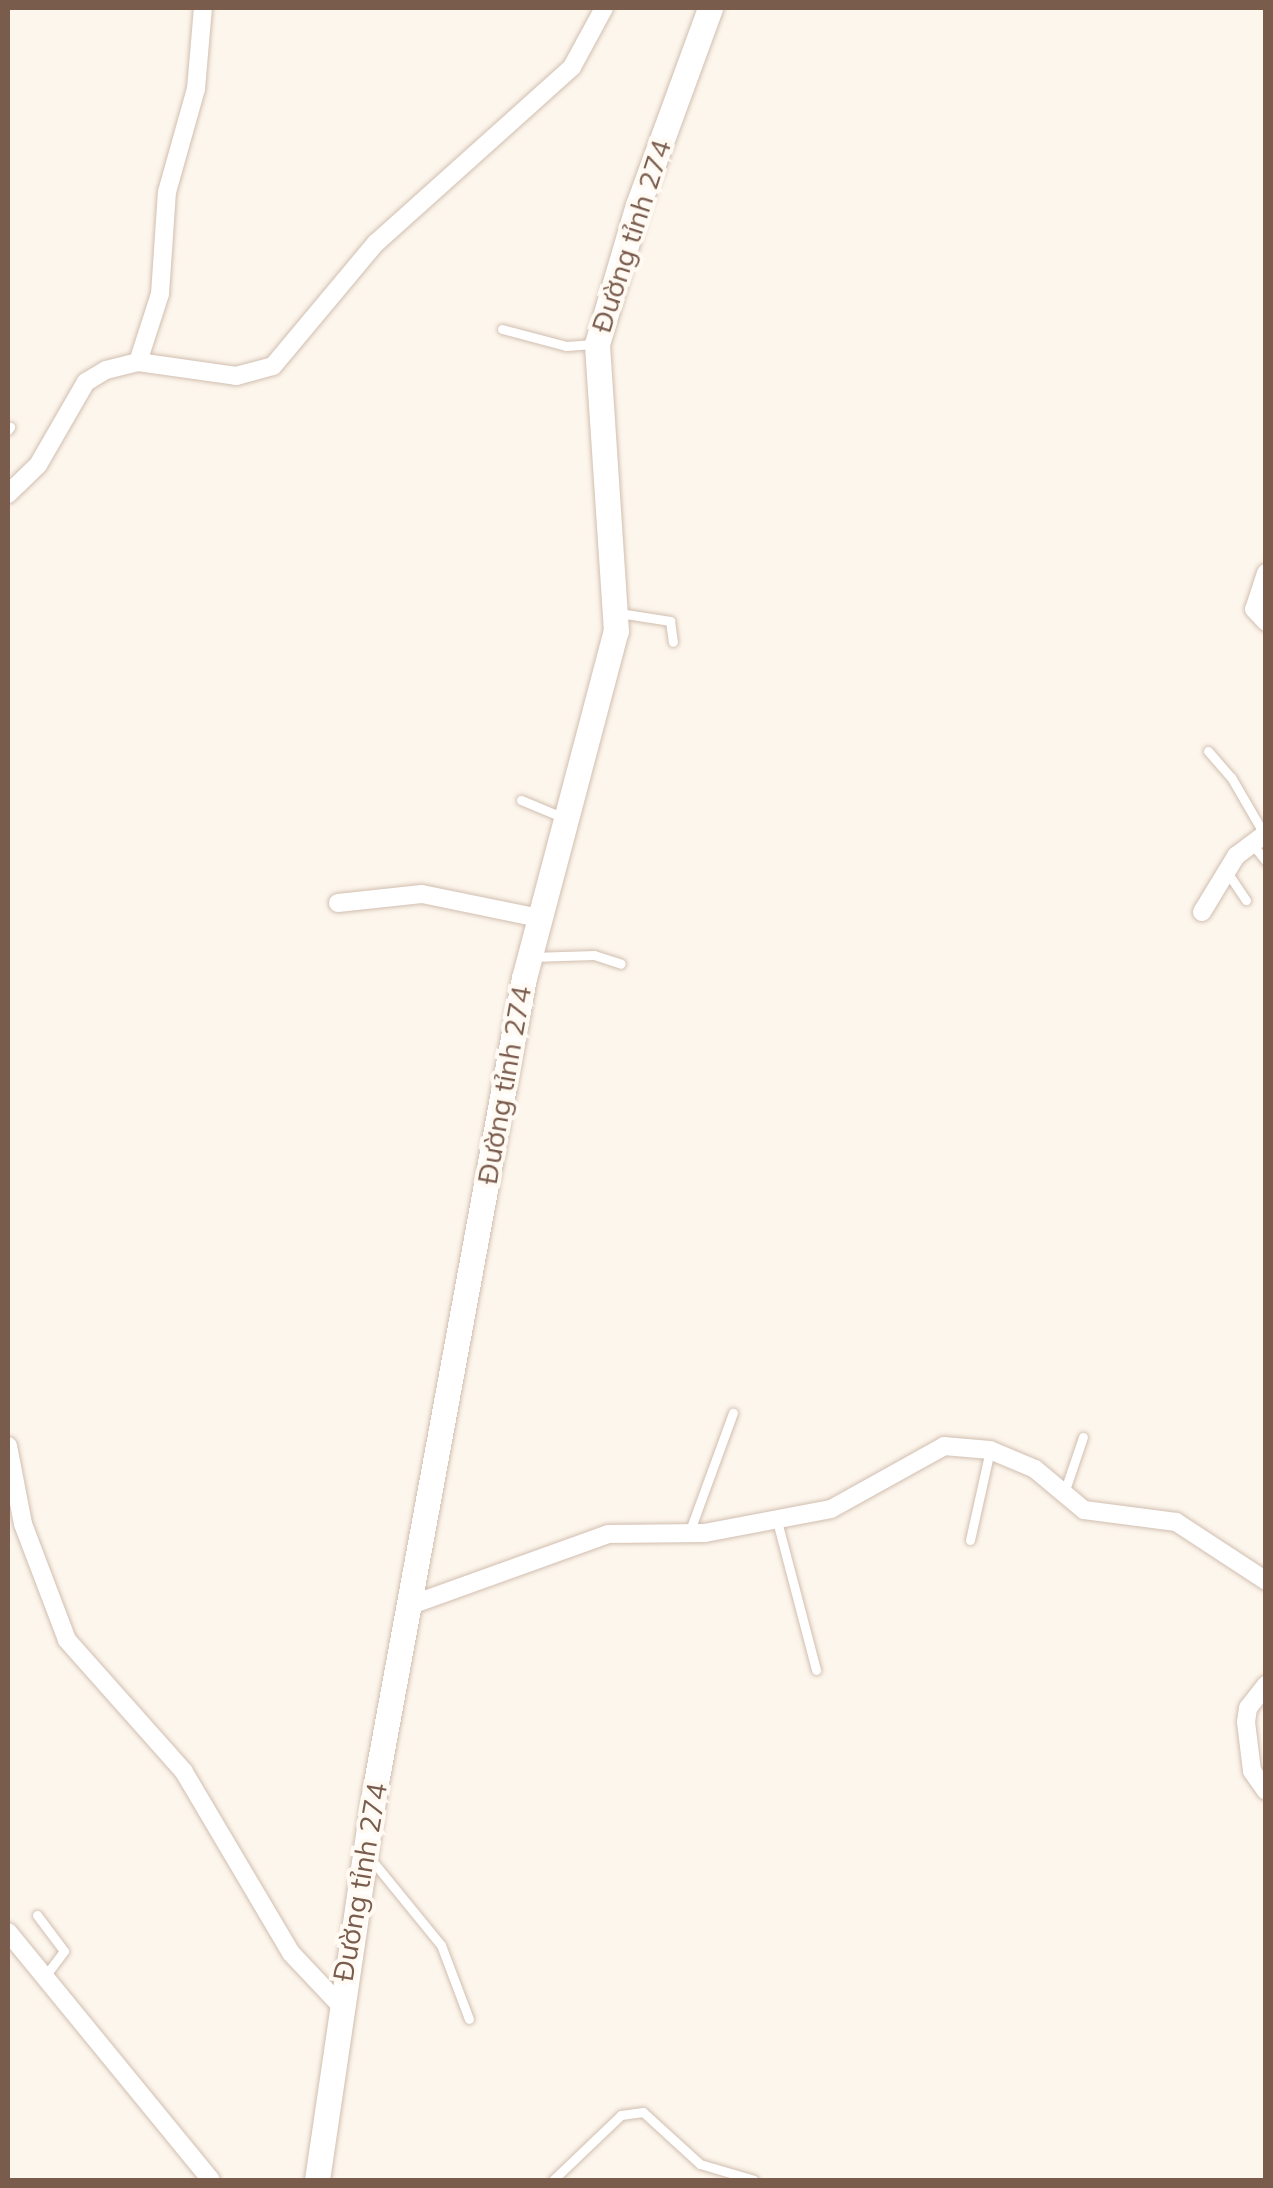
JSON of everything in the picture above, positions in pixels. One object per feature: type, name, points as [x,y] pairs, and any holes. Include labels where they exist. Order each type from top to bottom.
[{"type":"main road","name":"Đường tỉnh 274","points":[[317,2180],[339,2004],[364,1852],[529,957],[616,612],[597,344],[638,205],[710,8]]},
{"type":"street","points":[[138,362],[160,294],[168,192],[196,89],[204,8]]},
{"type":"street","points":[[8,494],[38,465],[86,382],[138,362],[236,376],[273,366],[376,243],[555,85],[604,8]]},
{"type":"street","points":[[1266,573],[1254,595],[1254,609],[1266,622]]},
{"type":"street","points":[[1202,912],[1226,870],[1260,836]]},
{"type":"street","points":[[338,903],[422,894],[539,918]]},
{"type":"street","points":[[8,1446],[24,1524],[67,1640],[184,1772],[221,1826],[240,1876],[291,1953],[339,2004]]},
{"type":"street","points":[[411,1605],[608,1534],[689,1534],[777,1521],[848,1502],[944,1446],[990,1450],[1035,1468],[1064,1494],[1098,1514],[1176,1522],[1266,1581]]},
{"type":"street","points":[[1266,1685],[1248,1708],[1246,1722],[1252,1770],[1266,1791]]},
{"type":"street","points":[[8,1932],[211,2180]]},
{"type":"lane","points":[[502,328],[566,346],[597,344]]},
{"type":"lane","points":[[616,612],[670,621],[673,642]]},
{"type":"lane","points":[[1208,752],[1232,777],[1260,836],[1266,860]]},
{"type":"lane","points":[[521,800],[564,818]]},
{"type":"lane","points":[[1226,870],[1246,900]]},
{"type":"lane","points":[[529,957],[594,955],[621,964]]},
{"type":"lane","points":[[689,1534],[733,1413]]},
{"type":"lane","points":[[1064,1494],[1082,1437]]},
{"type":"lane","points":[[970,1540],[990,1450]]},
{"type":"lane","points":[[777,1521],[816,1670]]},
{"type":"lane","points":[[364,1852],[441,1945],[468,2018]]},
{"type":"lane","points":[[37,1915],[64,1950],[44,1976]]},
{"type":"lane","points":[[553,2180],[621,2115],[643,2112],[700,2164],[754,2180]]}]
